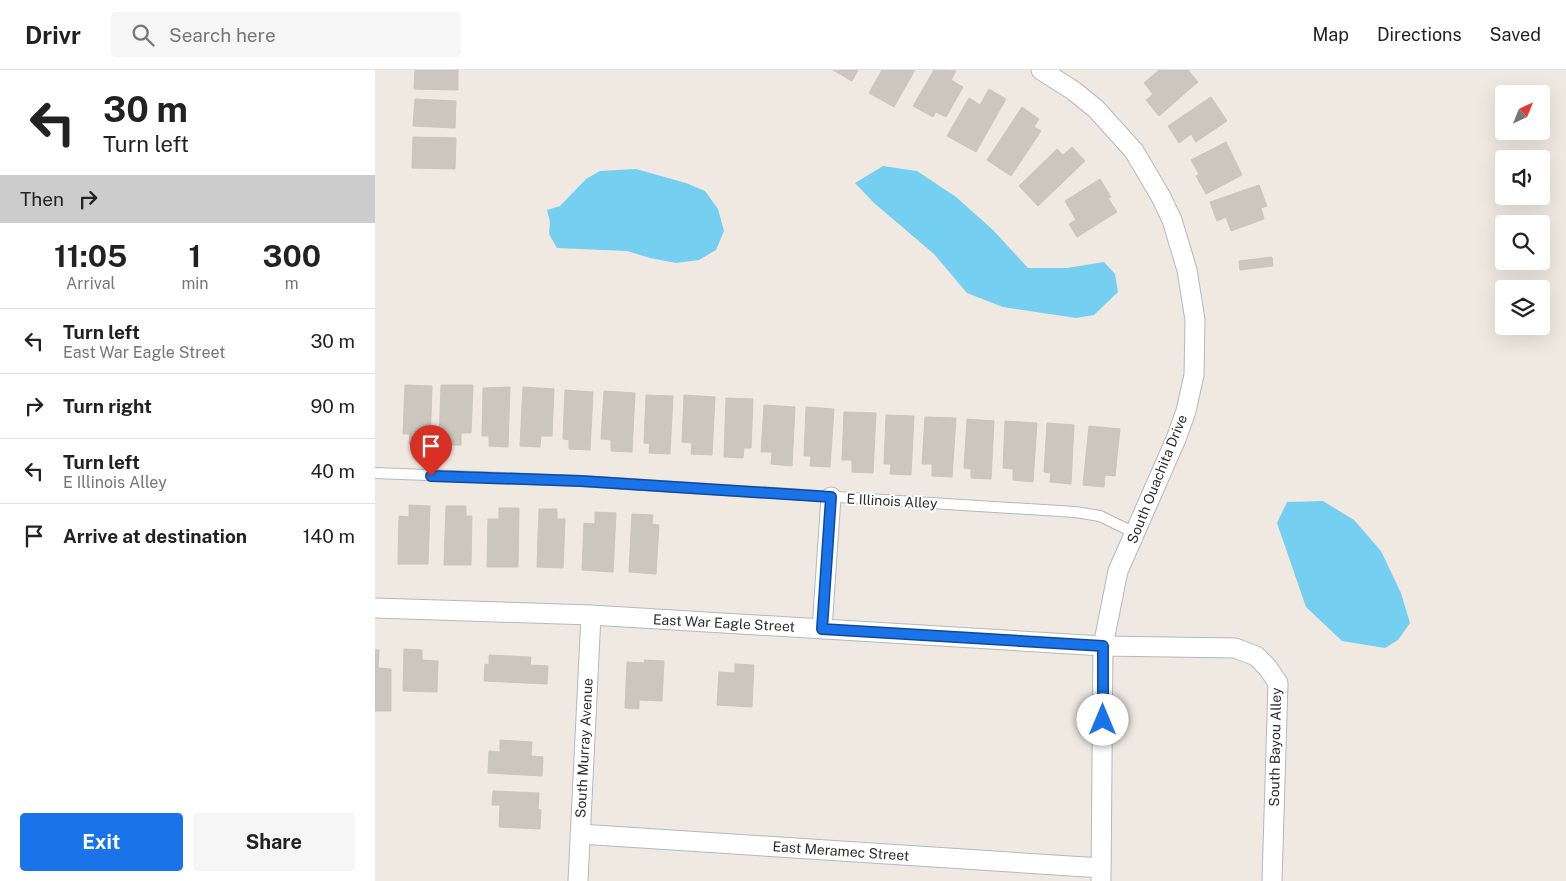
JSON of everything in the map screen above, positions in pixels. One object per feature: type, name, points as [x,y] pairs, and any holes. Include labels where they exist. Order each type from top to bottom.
[{"type":"street","name":"South Ouachita Drive","points":[[1041,70],[1074,91],[1095,109],[1134,152],[1161,197],[1172,220],[1187,270],[1195,320],[1194,375],[1185,411],[1176,439],[1118,571],[1103,646],[1101,875]]},
{"type":"street","points":[[822,629],[831,497]]},
{"type":"street","name":"East War Eagle Street","points":[[375,608],[591,615],[1103,646]]},
{"type":"street","name":"South Murray Avenue","points":[[578,881],[591,615]]},
{"type":"street","name":"South Bayou Alley","points":[[1103,646],[1235,648],[1256,656],[1268,668],[1278,683],[1272,881]]},
{"type":"street","name":"East Meramec Street","points":[[580,834],[1101,875]]},
{"type":"lane","name":"E Illinois Alley","points":[[375,473],[581,481],[1075,512],[1100,516],[1135,533]]},
{"type":"water","points":[[883,166],[917,171],[956,197],[993,230],[1028,268],[1067,268],[1104,262],[1115,274],[1118,292],[1094,315],[1076,318],[1003,307],[967,293],[934,254],[874,203],[855,183]]},
{"type":"water","points":[[636,169],[686,183],[705,191],[718,209],[724,231],[716,250],[699,260],[676,263],[627,251],[557,248],[549,234],[550,222],[547,210],[560,206],[586,179],[600,171]]},
{"type":"water","points":[[1323,501],[1354,520],[1381,551],[1401,593],[1410,623],[1398,640],[1385,648],[1342,641],[1306,607],[1277,523],[1287,502]]},
{"type":"building","points":[[415,70],[458,70],[458,90],[414,89]]},
{"type":"building","points":[[833,70],[858,70],[852,81]]},
{"type":"building","points":[[882,70],[915,70],[894,107],[869,93]]},
{"type":"building","points":[[934,70],[956,71],[951,80],[963,87],[946,117],[936,112],[933,117],[913,106]]},
{"type":"building","points":[[1159,70],[1188,70],[1198,82],[1159,116],[1146,100],[1153,94],[1144,83]]},
{"type":"building","points":[[989,89],[1006,99],[976,152],[947,136],[969,98],[980,105]]},
{"type":"building","points":[[1211,97],[1227,121],[1196,142],[1191,134],[1179,143],[1168,126]]},
{"type":"building","points":[[415,99],[456,101],[455,128],[413,126]]},
{"type":"building","points":[[1022,107],[1039,119],[1034,127],[1041,131],[1011,176],[987,160]]},
{"type":"building","points":[[413,137],[456,138],[455,169],[412,168]]},
{"type":"building","points":[[1226,142],[1242,175],[1206,194],[1196,176],[1199,174],[1191,160]]},
{"type":"building","points":[[1072,147],[1085,161],[1038,206],[1019,186],[1057,149],[1063,155]]},
{"type":"building","points":[[1100,179],[1111,197],[1108,198],[1117,212],[1077,237],[1069,224],[1076,220],[1065,201]]},
{"type":"building","points":[[1259,185],[1267,206],[1261,208],[1264,219],[1231,231],[1226,217],[1217,221],[1210,202]]},
{"type":"building","points":[[1272,257],[1273,266],[1240,270],[1239,261]]},
{"type":"building","points":[[405,385],[432,386],[430,445],[409,444],[410,434],[403,434]]},
{"type":"building","points":[[441,385],[473,385],[471,433],[461,433],[461,445],[439,445]]},
{"type":"building","points":[[510,387],[508,447],[489,446],[489,436],[482,436],[483,388]]},
{"type":"building","points":[[523,387],[554,389],[552,436],[541,436],[540,447],[520,446]]},
{"type":"building","points":[[565,390],[593,392],[590,450],[569,449],[569,440],[563,439]]},
{"type":"building","points":[[604,391],[635,393],[632,452],[611,451],[611,440],[601,439]]},
{"type":"building","points":[[646,395],[673,396],[670,454],[649,453],[650,444],[644,443]]},
{"type":"building","points":[[684,395],[715,397],[712,455],[691,454],[692,443],[682,442]]},
{"type":"building","points":[[726,398],[753,399],[751,448],[744,448],[743,458],[724,457]]},
{"type":"building","points":[[764,405],[795,407],[792,466],[771,464],[772,452],[761,452]]},
{"type":"building","points":[[806,407],[834,409],[830,467],[810,466],[811,456],[804,456]]},
{"type":"building","points":[[844,412],[876,413],[873,473],[852,472],[852,460],[842,460]]},
{"type":"building","points":[[886,415],[914,416],[911,475],[890,474],[891,464],[884,464]]},
{"type":"building","points":[[925,417],[956,418],[952,477],[932,476],[932,464],[922,464]]},
{"type":"building","points":[[967,419],[994,421],[991,479],[971,478],[971,469],[964,468]]},
{"type":"building","points":[[1005,421],[1037,423],[1033,482],[1013,480],[1013,469],[1003,468]]},
{"type":"building","points":[[1047,423],[1074,425],[1071,484],[1050,482],[1051,473],[1044,472]]},
{"type":"building","points":[[1089,426],[1120,429],[1115,476],[1105,475],[1104,487],[1083,485]]},
{"type":"building","points":[[409,505],[430,506],[428,564],[398,564],[399,516],[409,517]]},
{"type":"building","points":[[446,506],[466,506],[466,516],[472,516],[471,565],[444,565]]},
{"type":"building","points":[[499,508],[519,508],[518,567],[487,567],[488,519],[499,519]]},
{"type":"building","points":[[539,509],[557,509],[557,519],[565,519],[563,568],[537,567]]},
{"type":"building","points":[[595,512],[616,513],[613,572],[582,570],[584,523],[595,524]]},
{"type":"building","points":[[632,514],[653,515],[652,524],[659,525],[656,574],[629,572]]},
{"type":"building","points":[[404,649],[422,650],[422,660],[438,661],[437,692],[403,691]]},
{"type":"building","points":[[375,650],[379,650],[378,668],[391,669],[391,711],[375,711]]},
{"type":"building","points":[[489,655],[531,657],[530,665],[548,666],[547,684],[484,681],[485,664],[489,665]]},
{"type":"building","points":[[644,660],[664,661],[662,701],[639,700],[639,709],[625,708],[627,662],[645,663]]},
{"type":"building","points":[[735,664],[754,665],[752,707],[717,705],[719,672],[735,673]]},
{"type":"building","points":[[500,740],[532,742],[531,756],[543,757],[542,776],[488,773],[489,751],[500,752]]},
{"type":"building","points":[[493,791],[539,793],[538,809],[541,810],[540,829],[499,827],[500,805],[492,805]]},
{"type":"route","points":[[431,476],[581,481],[831,497],[822,629],[1103,646],[1103,720]]}]
